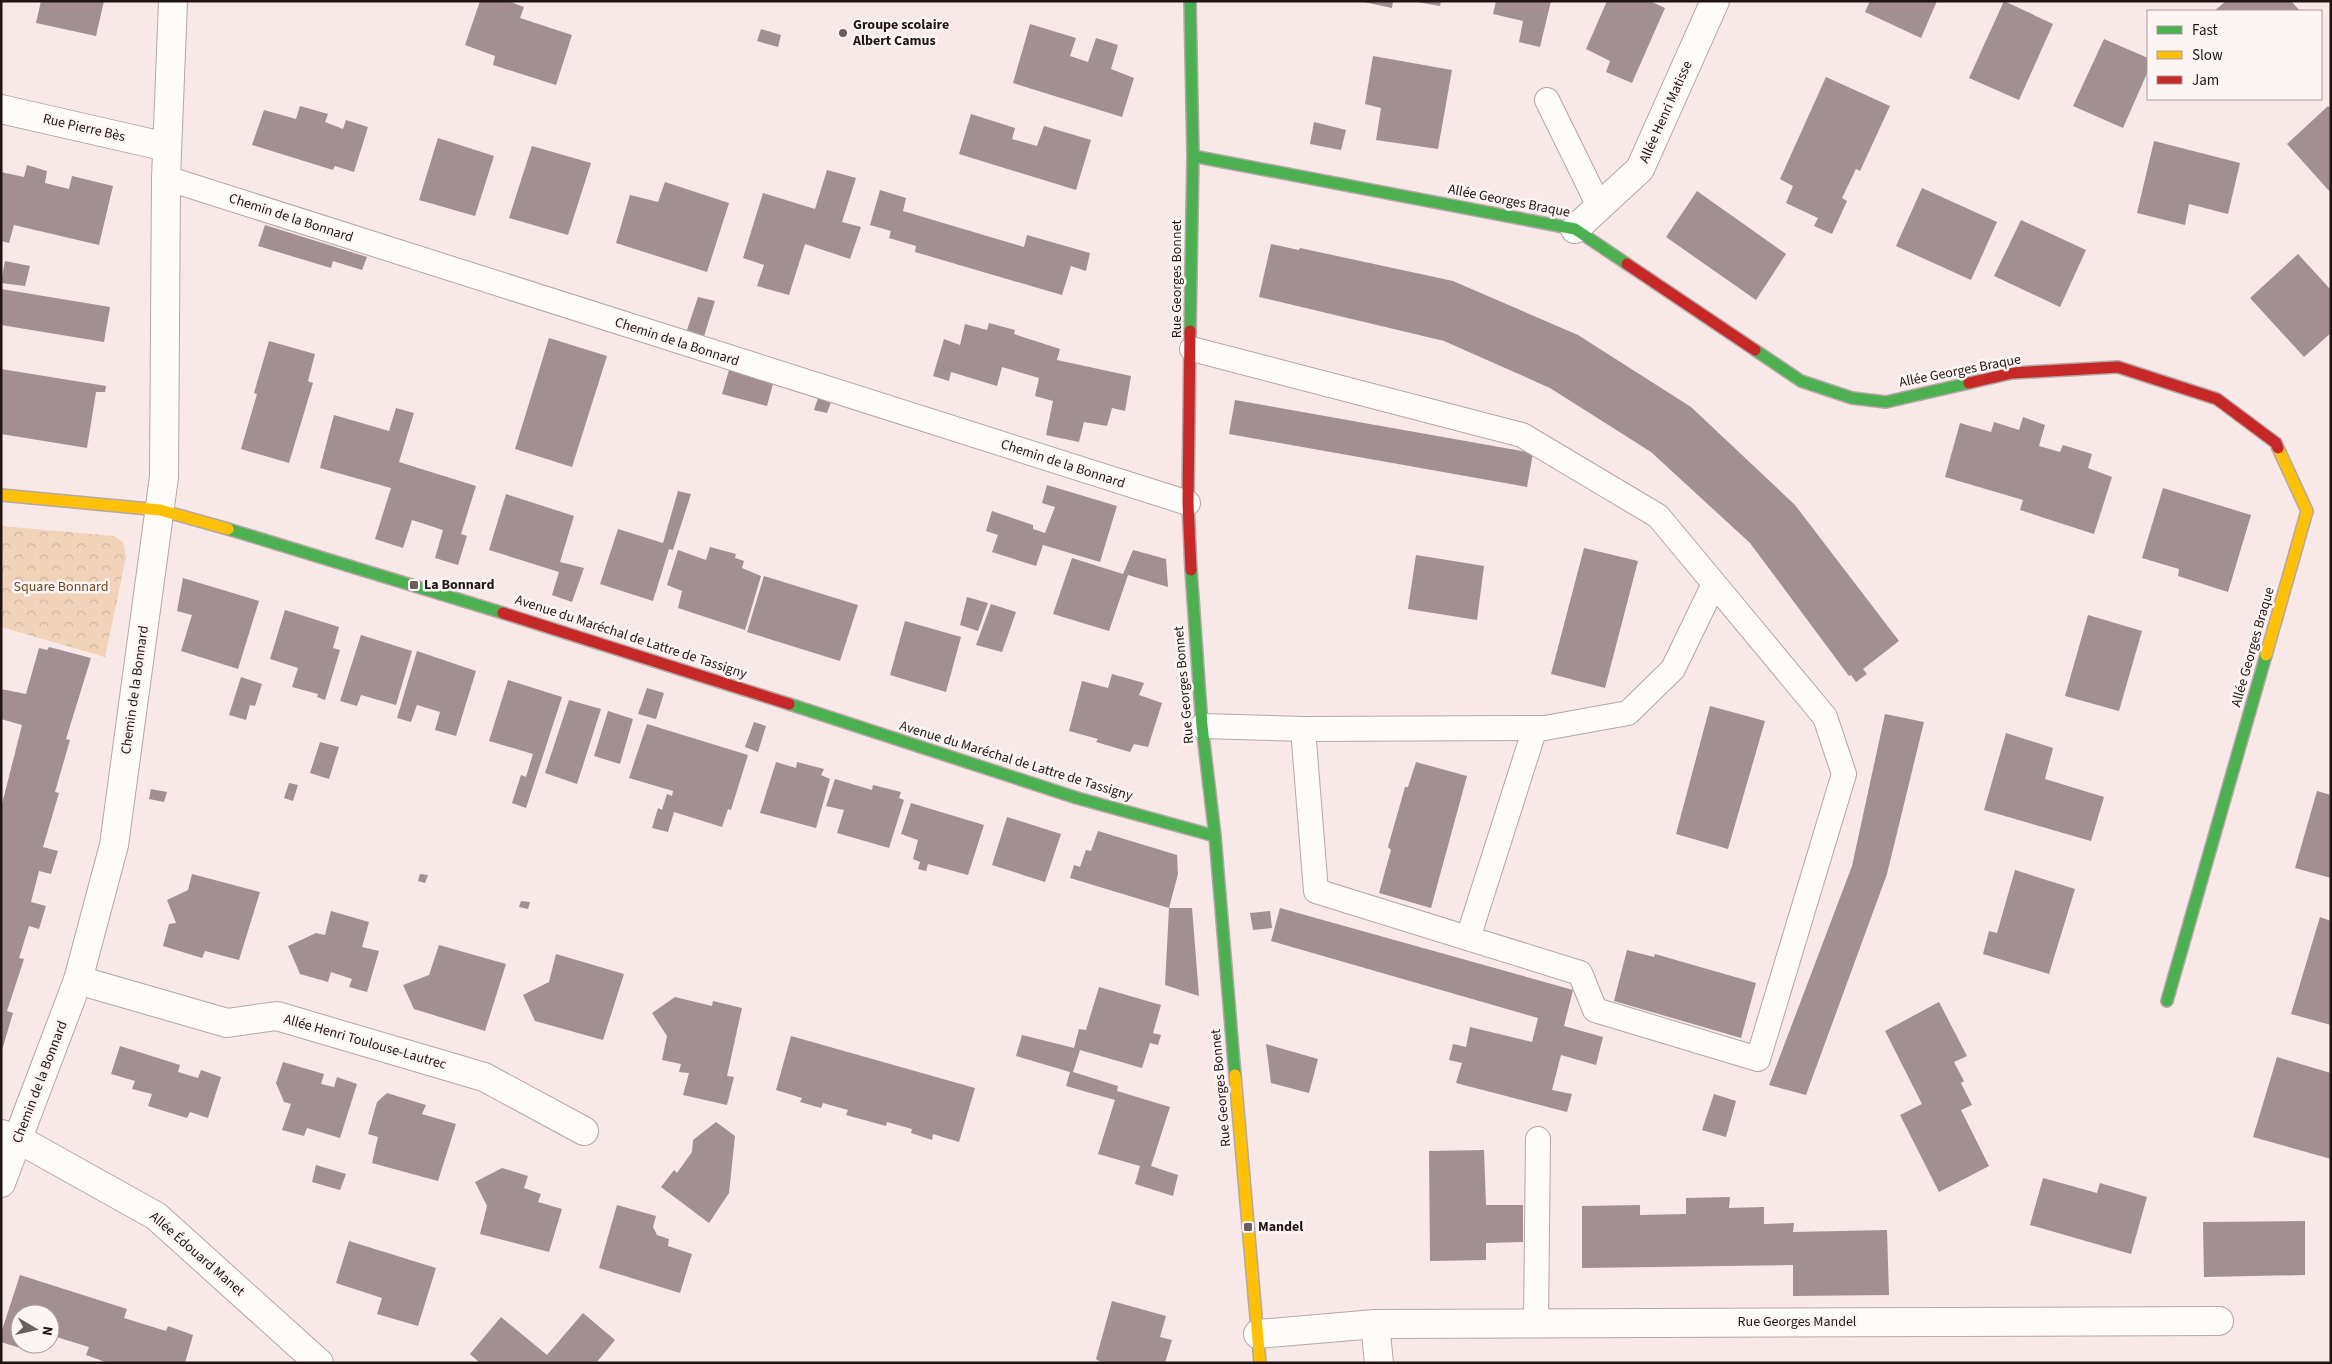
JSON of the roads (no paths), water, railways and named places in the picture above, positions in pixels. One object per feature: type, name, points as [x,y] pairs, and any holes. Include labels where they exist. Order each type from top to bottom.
[{"type":"street","name":"Chemin de la Bonnard","points":[[1,1183],[10,1137],[78,980],[114,845],[164,477],[166,148],[173,1]]},
{"type":"street","name":"Rue Georges Bonnet","points":[[1190,1],[1193,156],[1192,349],[1188,503],[1192,612],[1202,726],[1215,836],[1260,1363]]},
{"type":"street","name":"Allée Henri Matisse","points":[[1575,229],[1600,208],[1640,169],[1715,1]]},
{"type":"street","name":"Rue Pierre Bès","points":[[1,109],[166,148]]},
{"type":"street","name":"Allée Georges Braque","points":[[1193,156],[1575,229],[1801,381],[1852,398],[1886,402],[2012,373],[2118,367],[2217,399],[2276,443],[2308,511],[2167,1001]]},
{"type":"street","name":"Avenue du Maréchal de Lattre de Tassigny","points":[[1,495],[160,510],[656,660],[1077,798],[1215,836]]},
{"type":"street","name":"Allée Henri Toulouse-Lautrec","points":[[78,980],[227,1022],[277,1016],[484,1077],[584,1131]]},
{"type":"street","name":"Allée Édouard Manet","points":[[10,1137],[156,1216],[314,1361]]},
{"type":"street","name":"Rue Georges Mandel","points":[[1258,1334],[1375,1324],[2219,1321]]},
{"type":"street","points":[[1375,1324],[1379,1363]]},
{"type":"lane","points":[[1547,100],[1600,208]]},
{"type":"lane","name":"Chemin de la Bonnard","points":[[166,178],[1188,503]]},
{"type":"lane","points":[[1192,349],[1522,435],[1658,516],[1824,717],[1844,774],[1758,1059],[1594,1010],[1580,972],[1316,891],[1304,729]]},
{"type":"lane","points":[[1202,726],[1304,729],[1535,728],[1628,713],[1672,669],[1714,584]]},
{"type":"lane","points":[[1468,938],[1535,728]]},
{"type":"lane","points":[[1536,1323],[1538,1139]]},
{"type":"place","name":"Groupe scolaire Albert Camus","points":[[843,33]]},
{"type":"place","name":"La Bonnard","points":[[414,585]]},
{"type":"place","name":"Mandel","points":[[1248,1227]]},
{"type":"park label","name":"Square Bonnard","points":[[61,587]]}]
